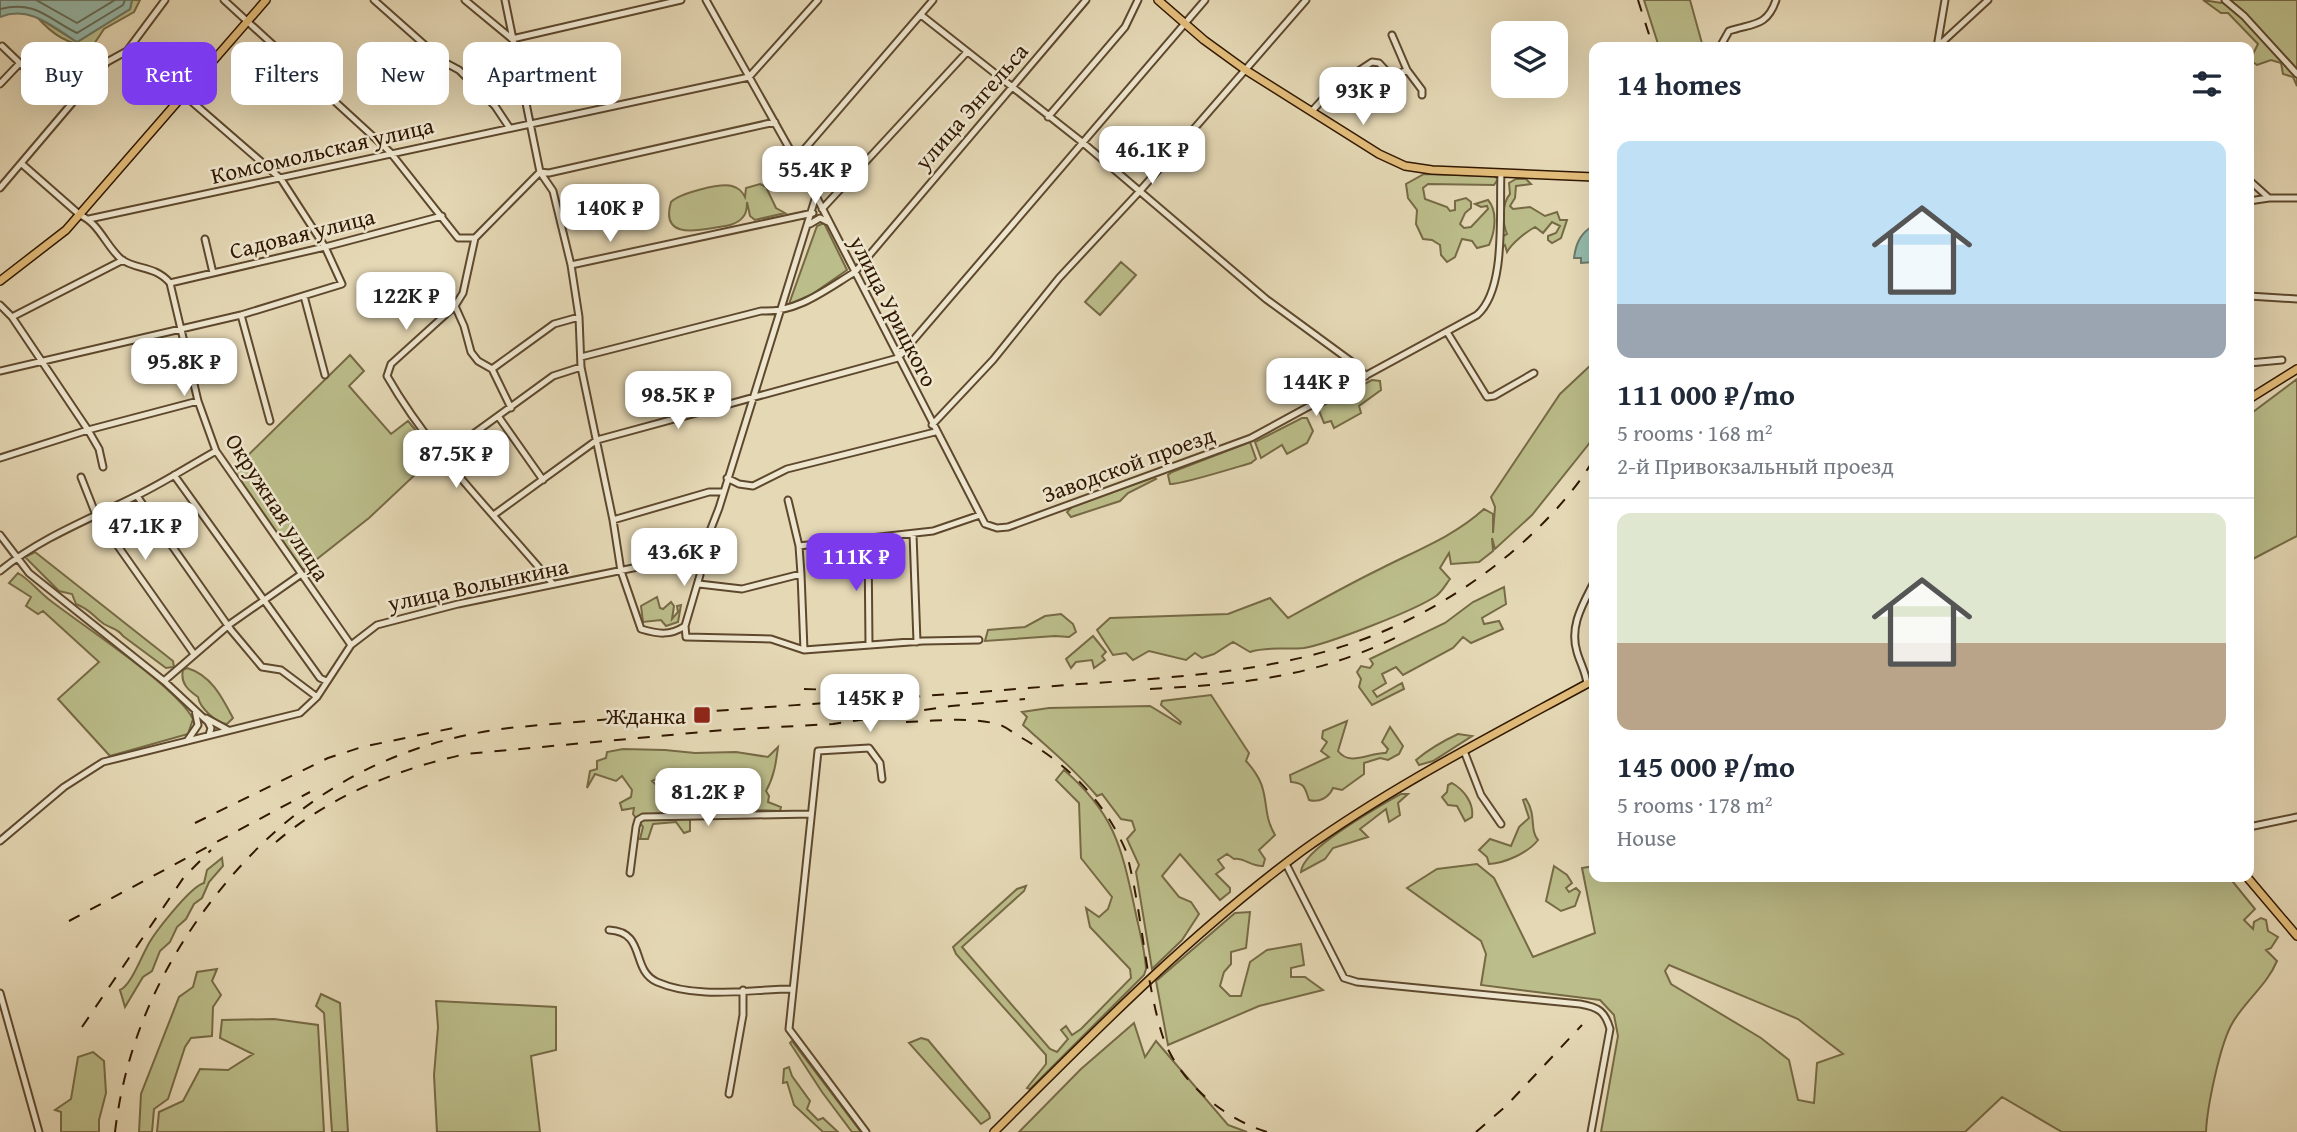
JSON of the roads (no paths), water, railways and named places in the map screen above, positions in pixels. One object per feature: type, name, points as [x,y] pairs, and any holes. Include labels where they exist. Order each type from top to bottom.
[{"type":"main road","points":[[217,56],[266,0]]},
{"type":"main road","points":[[1158,0],[1244,69],[1379,154],[1405,166],[1432,170],[1589,177]]},
{"type":"main road","points":[[0,281],[53,242],[80,215],[174,105]]},
{"type":"main road","points":[[2254,396],[2297,369]]},
{"type":"main road","points":[[993,1132],[1133,993],[1233,905],[1286,864],[1343,823],[1464,751],[1589,683]]},
{"type":"main road","points":[[2252,882],[2297,936]]},
{"type":"street","points":[[134,42],[165,0]]},
{"type":"street","points":[[224,0],[390,152],[458,238],[475,238]]},
{"type":"street","points":[[374,0],[444,62],[459,70],[495,106],[509,127]]},
{"type":"street","points":[[465,0],[512,39]]},
{"type":"street","points":[[505,0],[540,172],[553,191],[571,265],[579,317],[581,367],[621,571],[641,629],[672,633],[685,626]]},
{"type":"street","points":[[512,39],[681,0]]},
{"type":"street","name":"улица Урицкого","points":[[706,0],[816,196],[934,428],[980,515],[990,527]]},
{"type":"street","points":[[749,77],[818,0]]},
{"type":"street","points":[[796,159],[933,0]]},
{"type":"street","name":"улица Энгельса","points":[[581,357],[761,311],[781,312],[810,300],[855,272],[1010,86],[1086,0]]},
{"type":"street","points":[[1048,117],[1125,27],[1138,0]]},
{"type":"street","points":[[495,514],[597,440],[898,358],[1205,0]]},
{"type":"street","points":[[727,478],[739,484],[753,486],[787,469],[934,428],[1059,278],[1139,192],[1306,0]]},
{"type":"street","points":[[1723,42],[1729,31],[1763,22],[1771,15],[1776,0]]},
{"type":"street","points":[[1938,42],[1945,0]]},
{"type":"street","points":[[1942,42],[1988,0]]},
{"type":"street","points":[[2225,0],[2244,16],[2297,74]]},
{"type":"street","points":[[920,15],[1082,142],[1266,299],[1352,362],[1366,376]]},
{"type":"street","points":[[1392,34],[1407,70],[1422,90],[1422,95]]},
{"type":"street","points":[[0,84],[19,64],[2,46]]},
{"type":"street","points":[[822,209],[967,52]]},
{"type":"street","points":[[1312,111],[1334,87],[1372,62],[1379,63],[1392,78],[1407,70]]},
{"type":"street","name":"Комсомольская улица","points":[[89,219],[281,179],[390,152],[749,77]]},
{"type":"street","points":[[0,188],[70,105]]},
{"type":"street","points":[[0,371],[242,315],[342,284],[325,247],[281,179],[196,105]]},
{"type":"street","points":[[540,172],[549,173],[775,122]]},
{"type":"street","points":[[22,164],[80,215],[89,219],[123,260],[160,273],[170,283]]},
{"type":"street","points":[[540,172],[475,238],[463,293],[455,306],[391,364],[387,376],[401,401],[443,456],[553,584]]},
{"type":"street","name":"Заводской проезд","points":[[990,527],[1008,527],[1251,438],[1477,315],[1487,307],[1497,271],[1501,173]]},
{"type":"street","points":[[2254,184],[2269,198]]},
{"type":"street","points":[[816,196],[813,213],[701,554],[699,584],[685,626],[686,637],[771,639],[804,650],[979,640]]},
{"type":"street","points":[[2254,200],[2297,198]]},
{"type":"street","points":[[571,265],[813,213]]},
{"type":"street","name":"Садовая улица","points":[[170,283],[325,247],[442,216]]},
{"type":"street","points":[[808,226],[820,218],[828,222]]},
{"type":"street","points":[[205,239],[213,273]]},
{"type":"street","points":[[12,317],[123,260]]},
{"type":"street","name":"Окружная улица","points":[[170,283],[198,401],[216,452],[351,645]]},
{"type":"street","points":[[304,296],[325,375]]},
{"type":"street","points":[[2254,296],[2297,299]]},
{"type":"street","points":[[0,305],[12,317],[88,430],[99,449],[103,467]]},
{"type":"street","points":[[455,306],[471,352],[478,361],[492,369],[511,408]]},
{"type":"street","points":[[242,315],[270,421]]},
{"type":"street","points":[[492,369],[554,324],[579,317]]},
{"type":"street","points":[[1447,332],[1487,397],[1494,396],[1534,373]]},
{"type":"street","points":[[2254,363],[2282,360]]},
{"type":"street","points":[[443,456],[553,376],[581,367]]},
{"type":"street","points":[[0,458],[88,430],[198,401]]},
{"type":"street","points":[[498,416],[543,480]]},
{"type":"street","points":[[0,571],[16,558],[216,452]]},
{"type":"street","points":[[174,475],[320,678],[326,681]]},
{"type":"street","points":[[80,477],[96,515],[194,654]]},
{"type":"street","points":[[613,520],[709,492],[723,492]]},
{"type":"street","points":[[137,496],[262,667],[281,670],[317,697]]},
{"type":"street","points":[[788,500],[799,547],[804,650]]},
{"type":"street","points":[[799,547],[868,541],[933,531],[980,515]]},
{"type":"street","points":[[913,534],[917,642]]},
{"type":"street","points":[[0,535],[16,558],[36,579],[164,681],[208,722],[211,728],[207,736],[198,725],[195,710]]},
{"type":"street","points":[[868,541],[869,645]]},
{"type":"street","name":"улица Волынкина","points":[[0,841],[43,803],[90,768],[124,755],[300,713],[317,697],[351,645],[368,629],[388,621],[701,554]]},
{"type":"street","points":[[699,584],[742,589],[801,574]]},
{"type":"street","points":[[164,681],[230,624],[300,575]]},
{"type":"street","points":[[1589,592],[1578,614],[1574,643],[1589,678]]},
{"type":"street","points":[[195,710],[230,731]]},
{"type":"street","points":[[187,741],[198,725]]},
{"type":"street","points":[[866,1132],[789,1029],[818,751],[869,748],[880,763],[882,779]]},
{"type":"street","points":[[1464,751],[1481,795],[1501,824]]},
{"type":"street","points":[[630,873],[636,827],[638,820],[643,817],[811,814]]},
{"type":"street","points":[[2254,826],[2297,817]]},
{"type":"street","points":[[1286,864],[1344,978],[1357,982],[1580,1004],[1597,1007],[1606,1014],[1610,1029],[1591,1132]]},
{"type":"street","points":[[609,930],[621,930],[628,936],[635,945],[645,971],[655,981],[709,993],[793,989]]},
{"type":"street","points":[[729,1094],[743,1015],[743,990]]},
{"type":"street","points":[[0,993],[39,1132]]},
{"type":"water","points":[[0,0],[132,0],[130,9],[77,42],[41,19],[21,14],[0,17]]},
{"type":"water","points":[[1589,229],[1589,262],[1581,263],[1581,258],[1574,258],[1580,238]]},
{"type":"railway","points":[[1638,0],[1651,42]]},
{"type":"railway","points":[[115,1132],[125,1076],[142,1024],[165,973],[194,925],[224,885],[257,849],[292,817],[329,790],[370,768],[413,750],[459,737],[509,728],[1152,679],[1257,667],[1306,657],[1354,643],[1402,623],[1449,598],[1524,542],[1562,502],[1589,466]]},
{"type":"railway","points":[[1150,689],[1215,685],[1275,677],[1334,662],[1395,638]]},
{"type":"railway","points":[[804,689],[868,691]]},
{"type":"railway","points":[[276,842],[319,811],[365,786],[440,760],[466,754],[724,730],[833,724],[951,706],[1025,699]]},
{"type":"railway","points":[[906,722],[961,720],[1000,725],[1055,760],[1096,800],[1126,851],[1155,1009],[1168,1049],[1189,1080],[1217,1107],[1250,1126],[1267,1132]]},
{"type":"railway","points":[[195,823],[328,758],[362,747],[458,727]]},
{"type":"railway","points":[[69,921],[310,792]]},
{"type":"railway","points":[[82,1027],[184,877],[211,850]]},
{"type":"railway","points":[[1476,1132],[1506,1106],[1582,1025]]},
{"type":"place","name":"Жданка","points":[[702,715]]}]
